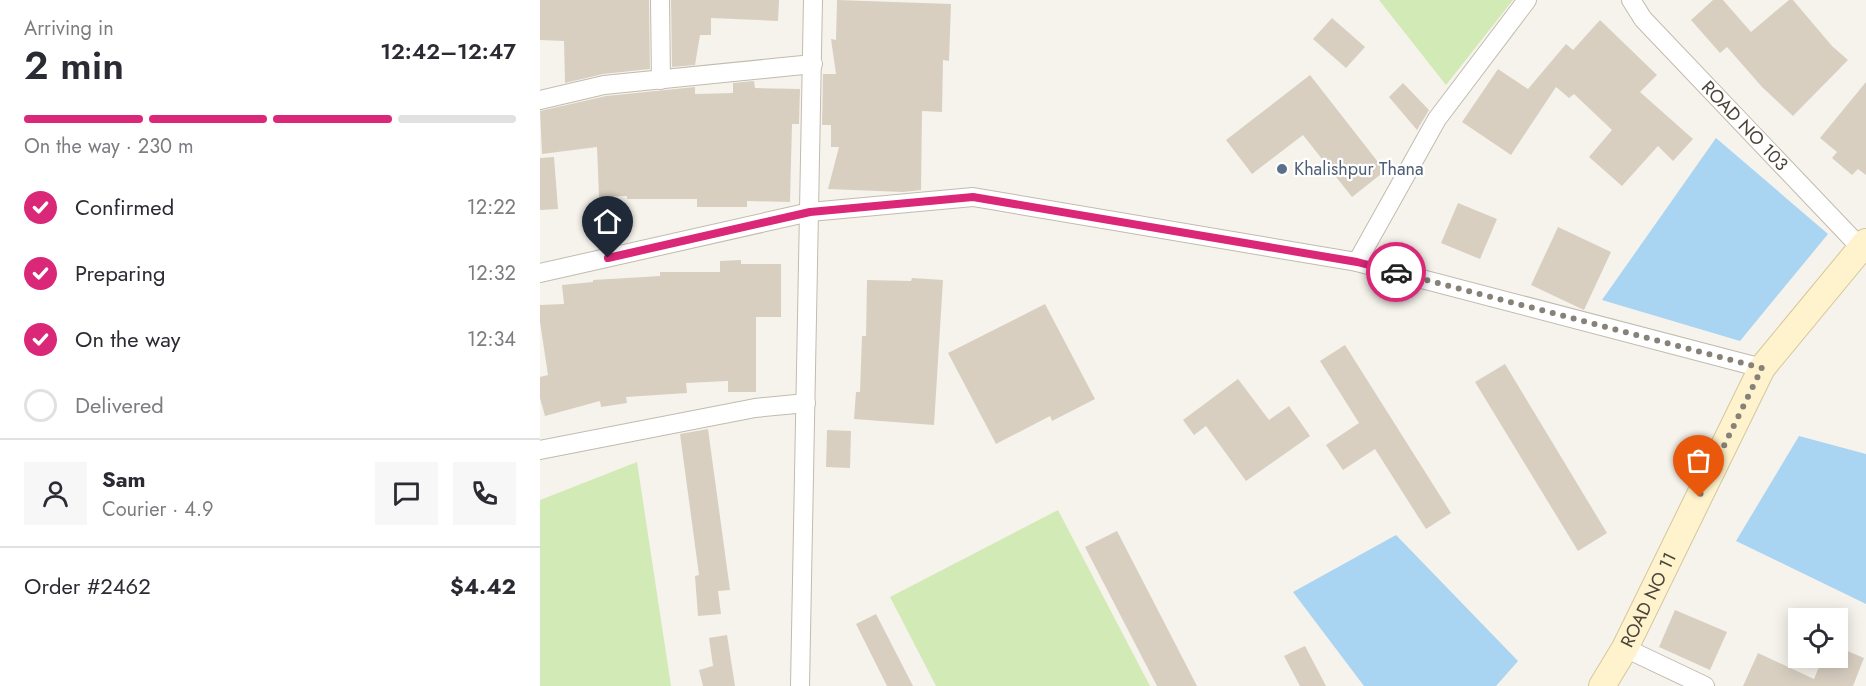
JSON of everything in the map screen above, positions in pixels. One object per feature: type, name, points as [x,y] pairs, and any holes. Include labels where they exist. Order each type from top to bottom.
[{"type":"street","points":[[660,0],[661,80]]},
{"type":"street","points":[[800,686],[813,0]]},
{"type":"street","points":[[1357,262],[1437,119],[1527,0]]},
{"type":"street","name":"ROAD NO 103","points":[[1631,0],[1642,19],[1864,246]]},
{"type":"street","points":[[540,100],[604,85],[813,64]]},
{"type":"street","points":[[540,273],[810,212],[973,197],[1357,262],[1762,368]]},
{"type":"street","name":"ROAD NO 11","points":[[1602,686],[1625,648],[1762,368],[1864,246]]},
{"type":"street","points":[[540,450],[755,408],[806,403]]},
{"type":"street","points":[[1625,648],[1705,686]]},
{"type":"green space","points":[[1379,0],[1513,0],[1446,85]]},
{"type":"green space","points":[[637,462],[671,686],[540,686],[540,500]]},
{"type":"green space","points":[[1058,510],[1150,686],[936,686],[890,597]]},
{"type":"water","points":[[1716,138],[1828,234],[1740,341],[1602,300]]},
{"type":"water","points":[[1799,436],[1866,454],[1866,604],[1736,541]]},
{"type":"water","points":[[1396,535],[1518,661],[1496,686],[1364,686],[1293,592]]},
{"type":"building","points":[[540,0],[649,0],[650,69],[603,74],[565,83],[564,41],[540,40]]},
{"type":"building","points":[[671,0],[779,0],[778,21],[711,18],[711,35],[700,35],[695,65],[672,67]]},
{"type":"building","points":[[837,0],[951,4],[949,61],[943,60],[942,112],[922,111],[921,190],[903,192],[828,189],[839,147],[831,147],[831,125],[822,125],[823,74],[836,74],[831,39],[836,40]]},
{"type":"building","points":[[1713,0],[1723,0],[1751,32],[1789,0],[1793,0],[1832,46],[1848,60],[1793,116],[1762,87],[1727,47],[1720,53],[1691,20]]},
{"type":"building","points":[[1332,18],[1365,47],[1346,68],[1313,39]]},
{"type":"building","points":[[1600,20],[1657,75],[1640,92],[1693,139],[1673,161],[1658,146],[1622,186],[1589,157],[1612,130],[1574,94],[1569,98],[1556,87],[1511,155],[1462,122],[1498,69],[1528,89],[1566,44],[1573,50]]},
{"type":"building","points":[[1310,75],[1385,171],[1352,197],[1303,135],[1252,174],[1226,140]]},
{"type":"building","points":[[754,81],[755,88],[800,89],[799,124],[792,124],[790,202],[747,201],[747,207],[697,207],[697,199],[599,197],[597,147],[542,154],[540,111],[606,96],[695,87],[695,94],[733,93],[733,83]]},
{"type":"building","points":[[1866,82],[1866,175],[1858,169],[1852,175],[1832,158],[1837,152],[1820,138]]},
{"type":"building","points":[[1403,83],[1429,110],[1417,130],[1389,97]]},
{"type":"building","points":[[554,157],[558,209],[540,210],[540,158]]},
{"type":"building","points":[[1458,203],[1497,219],[1480,259],[1441,243]]},
{"type":"building","points":[[1558,227],[1611,252],[1584,310],[1531,285]]},
{"type":"building","points":[[741,260],[741,264],[781,264],[781,317],[756,317],[756,392],[728,392],[728,381],[686,383],[687,393],[626,397],[627,403],[601,407],[600,401],[545,416],[540,398],[540,377],[548,375],[540,322],[540,305],[564,304],[562,285],[593,282],[593,280],[660,276],[660,272],[720,272],[720,261]]},
{"type":"building","points":[[912,278],[943,280],[934,425],[854,419],[856,392],[860,392],[862,336],[866,336],[867,280],[911,281]]},
{"type":"building","points":[[1045,304],[1095,399],[1052,421],[1050,416],[996,444],[948,353]]},
{"type":"building","points":[[1345,345],[1451,513],[1426,529],[1375,449],[1343,470],[1326,445],[1359,423],[1320,361]]},
{"type":"building","points":[[1505,364],[1607,533],[1578,551],[1475,382]]},
{"type":"building","points":[[1238,379],[1269,420],[1289,406],[1310,436],[1246,481],[1206,426],[1194,435],[1183,420]]},
{"type":"building","points":[[708,429],[730,590],[718,591],[721,614],[698,616],[695,576],[699,575],[680,434]]},
{"type":"building","points":[[827,430],[851,431],[850,468],[826,467]]},
{"type":"building","points":[[1117,531],[1197,686],[1157,686],[1085,547]]},
{"type":"building","points":[[1675,610],[1727,632],[1710,670],[1659,647]]},
{"type":"building","points":[[876,614],[913,686],[887,686],[856,624]]},
{"type":"building","points":[[727,635],[735,686],[703,686],[699,670],[713,666],[709,638]]},
{"type":"building","points":[[1305,646],[1326,686],[1300,686],[1284,656]]},
{"type":"building","points":[[1848,651],[1864,658],[1853,686],[1743,686],[1758,653],[1814,679],[1818,668],[1848,668]]},
{"type":"way so far","points":[[1396,272],[1762,368],[1699,497]]},
{"type":"place","name":"Khalishpur Thana","points":[[1282,169]]},
{"type":"route","points":[[608,258],[810,212],[973,197],[1357,262],[1396,272]]}]
